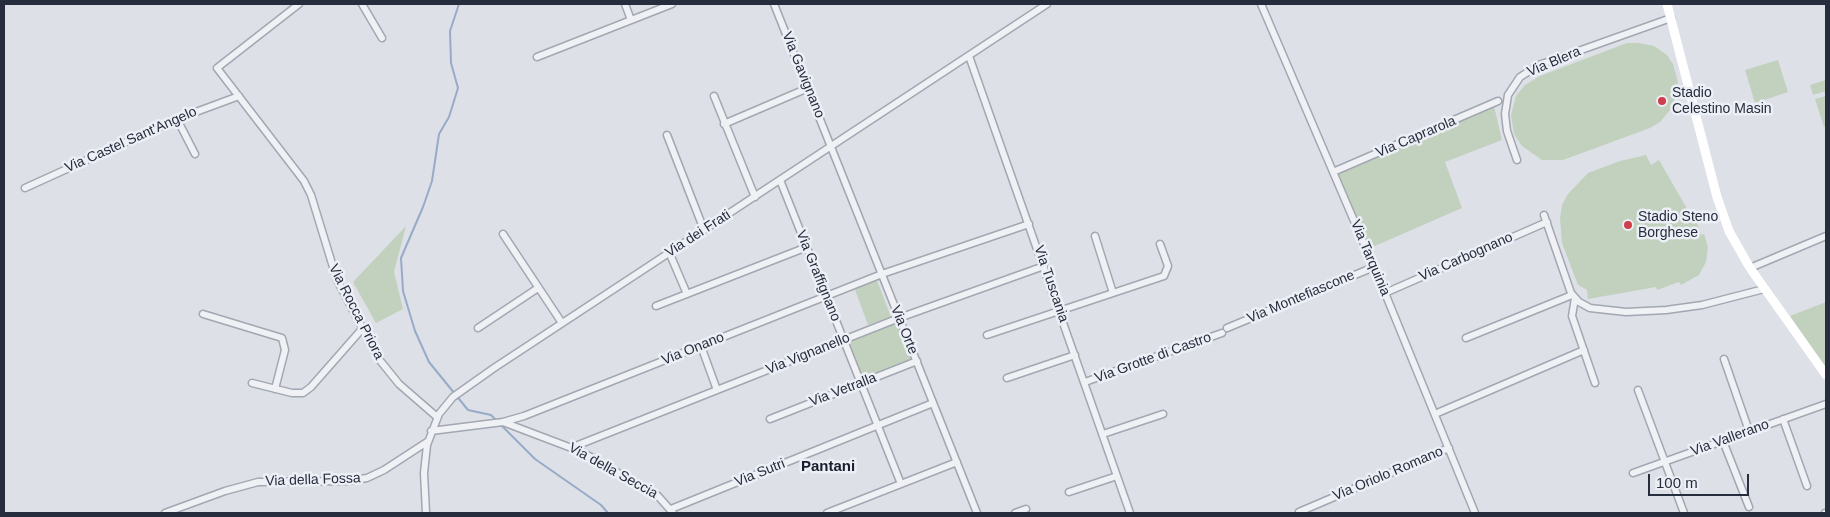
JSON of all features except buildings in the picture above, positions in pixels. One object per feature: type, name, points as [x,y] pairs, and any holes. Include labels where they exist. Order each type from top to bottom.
[{"type":"main road","points":[[1667,4],[1717,197],[1729,231],[1764,289],[1826,375]]},
{"type":"street","name":"Via Rocca Priora","points":[[298,4],[217,68],[304,181],[311,194],[335,274],[378,358],[408,394],[437,417]]},
{"type":"street","points":[[362,4],[382,38]]},
{"type":"street","points":[[625,4],[631,20]]},
{"type":"street","points":[[537,58],[672,4]]},
{"type":"street","name":"Via Gavignano","points":[[774,4],[831,146]]},
{"type":"street","name":"Via dei Frati","points":[[426,513],[424,472],[427,442],[437,417],[453,397],[669,252],[1047,4]]},
{"type":"street","name":"Via Tarquinia","points":[[1261,4],[1385,293],[1475,513]]},
{"type":"street","name":"Via Blera","points":[[1517,160],[1507,131],[1505,114],[1508,95],[1520,77],[1539,65],[1671,18]]},
{"type":"street","name":"Via Tuscania","points":[[969,56],[1130,513]]},
{"type":"street","points":[[724,124],[808,88]]},
{"type":"street","name":"Via Castel Sant'Angelo","points":[[25,188],[177,119],[238,96]]},
{"type":"street","points":[[714,96],[755,196]]},
{"type":"street","name":"Via Caprarola","points":[[1333,172],[1498,101]]},
{"type":"street","points":[[177,119],[195,154]]},
{"type":"street","points":[[667,135],[704,230]]},
{"type":"street","name":"Via Orte","points":[[831,146],[977,513]]},
{"type":"street","name":"Via Graffignano","points":[[780,180],[901,484]]},
{"type":"street","name":"Via Carbognano","points":[[1385,293],[1545,218],[1574,296]]},
{"type":"street","name":"Via Onano","points":[[503,422],[524,416],[882,274],[1029,224]]},
{"type":"street","points":[[503,234],[562,323]]},
{"type":"street","points":[[1095,236],[1113,293]]},
{"type":"street","points":[[1750,268],[1826,236]]},
{"type":"street","points":[[987,335],[1165,275],[1168,266],[1160,244]]},
{"type":"street","points":[[656,306],[807,247]]},
{"type":"street","points":[[669,252],[687,294]]},
{"type":"street","name":"Via Vignanello","points":[[573,447],[899,318],[1044,266]]},
{"type":"street","name":"Via Montefiascone","points":[[1228,328],[1374,267]]},
{"type":"street","points":[[478,328],[538,288]]},
{"type":"street","points":[[1574,296],[1583,304],[1598,309],[1644,312],[1692,307],[1764,289]]},
{"type":"street","points":[[1466,338],[1574,296]]},
{"type":"street","points":[[1574,296],[1572,316],[1595,383]]},
{"type":"street","points":[[203,314],[282,338],[286,347],[275,389]]},
{"type":"street","points":[[252,383],[295,394],[306,391],[362,329]]},
{"type":"street","name":"Via Grotte di Castro","points":[[1085,382],[1222,333]]},
{"type":"street","points":[[701,346],[717,390]]},
{"type":"street","points":[[1435,414],[1584,350]]},
{"type":"street","points":[[1007,378],[1075,355]]},
{"type":"street","points":[[1724,359],[1749,431]]},
{"type":"street","name":"Via Vetralla","points":[[770,419],[917,361]]},
{"type":"street","points":[[1638,390],[1684,513]]},
{"type":"street","name":"Via Sutri","points":[[672,511],[933,403]]},
{"type":"street","name":"Via Vallerano","points":[[1633,472],[1826,404]]},
{"type":"street","points":[[1103,434],[1163,414]]},
{"type":"street","points":[[1783,419],[1807,486]]},
{"type":"street","name":"Via della Seccia","points":[[431,431],[503,422],[573,447],[658,496],[672,511]]},
{"type":"street","points":[[1723,440],[1749,507]]},
{"type":"street","name":"Via della Fossa","points":[[165,513],[226,490],[254,482],[346,481],[367,478],[384,470],[427,442]]},
{"type":"street","name":"Via Oriolo Romano","points":[[1299,512],[1449,448]]},
{"type":"street","points":[[827,513],[957,462]]},
{"type":"street","points":[[1068,492],[1117,476]]},
{"type":"street","points":[[1015,513],[1026,509]]},
{"type":"green space","points":[[1627,43],[1654,46],[1667,55],[1673,64],[1678,82],[1676,95],[1671,109],[1660,122],[1650,128],[1563,160],[1542,160],[1522,146],[1514,134],[1511,115],[1516,96],[1525,85],[1540,76]]},
{"type":"green space","points":[[1778,60],[1788,92],[1755,103],[1745,70]]},
{"type":"green space","points":[[1826,80],[1826,91],[1813,95],[1810,85]]},
{"type":"green space","points":[[1826,96],[1826,126],[1824,127],[1815,99]]},
{"type":"green space","points":[[1494,106],[1502,140],[1445,162],[1462,208],[1368,249],[1335,174]]},
{"type":"green space","name":"Stadio Steno Borghese","points":[[1646,155],[1651,165],[1659,160],[1690,214],[1694,213],[1701,235],[1704,234],[1708,247],[1706,262],[1699,275],[1681,285],[1679,282],[1657,290],[1656,287],[1588,299],[1587,290],[1578,285],[1562,243],[1560,218],[1562,205],[1568,194],[1588,173],[1620,161]]},
{"type":"green space","points":[[406,226],[394,272],[403,309],[376,323],[353,282]]},
{"type":"green space","points":[[876,278],[891,317],[868,325],[854,287]]},
{"type":"green space","points":[[1826,302],[1826,368],[1790,316]]},
{"type":"green space","points":[[896,321],[911,359],[861,378],[847,341]]},
{"type":"waterway","points":[[459,4],[450,31],[451,63],[458,88],[449,117],[439,134],[432,181],[401,258],[403,291],[415,331],[429,362],[468,410],[491,415],[497,421]]},
{"type":"waterway","points":[[501,425],[535,459],[601,505],[608,513]]},
{"type":"place","name":"Stadio Celestino Masin","points":[[1662,101]]},
{"type":"place","name":"Stadio Steno Borghese","points":[[1628,225]]},
{"type":"district","name":"Pantani","points":[[828,467]]}]
